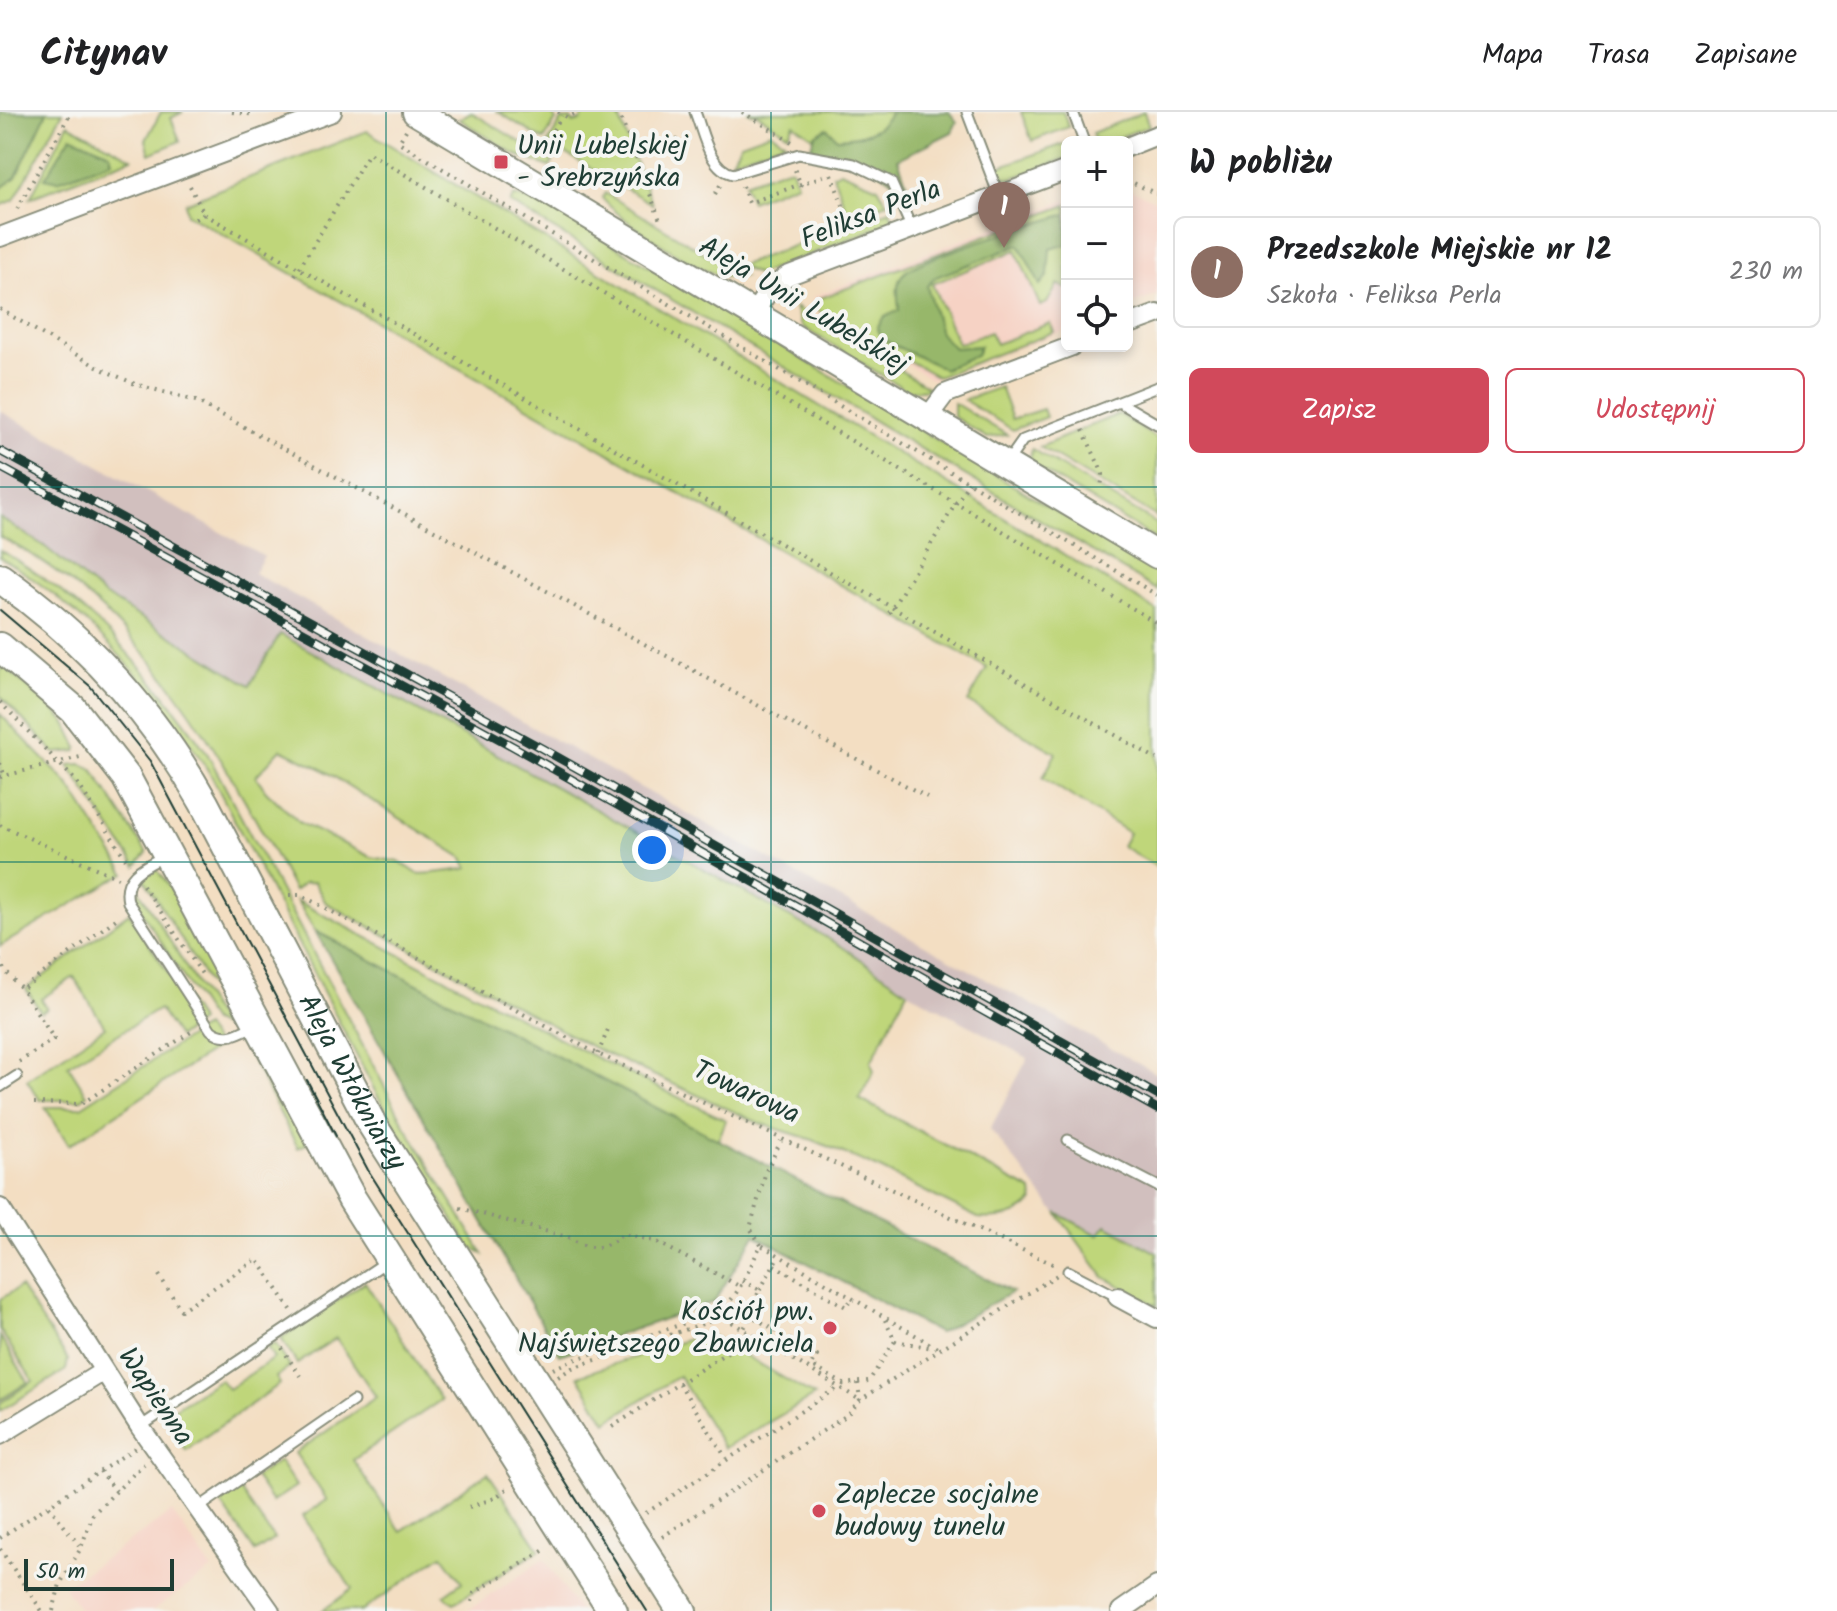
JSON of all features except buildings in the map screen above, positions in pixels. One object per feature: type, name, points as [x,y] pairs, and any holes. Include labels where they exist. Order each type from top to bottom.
[{"type":"main road","name":"Aleja Włókniarzy","points":[[0,578],[55,620],[102,663],[173,750],[211,816],[373,1126],[546,1380],[627,1525],[682,1611]]},
{"type":"main road","name":"Aleja Włókniarzy","points":[[0,647],[64,701],[110,754],[169,853],[333,1167],[613,1611]]},
{"type":"street","points":[[0,237],[332,112]]},
{"type":"street","name":"Aleja Unii Lubelskiej","points":[[412,120],[753,314],[1157,555]]},
{"type":"street","points":[[1133,145],[1157,135]]},
{"type":"street","name":"Feliksa Perla","points":[[753,314],[770,289],[787,276],[1061,172]]},
{"type":"street","points":[[1133,323],[1157,314]]},
{"type":"street","points":[[927,418],[945,394],[1061,350]]},
{"type":"street","name":"Wapienna","points":[[0,1208],[140,1427],[270,1611]]},
{"type":"street","points":[[1118,1297],[1157,1318]]},
{"type":"street","points":[[0,1435],[104,1371]]},
{"type":"street","points":[[1121,1611],[1157,1586]]},
{"type":"lane","points":[[695,112],[716,165],[724,172],[733,174],[799,154],[854,164],[886,179],[894,187],[912,229]]},
{"type":"lane","points":[[967,112],[999,196]]},
{"type":"lane","points":[[1073,112],[1082,136]]},
{"type":"lane","points":[[1006,464],[1023,440],[1157,387]]},
{"type":"lane","points":[[1119,402],[1157,424]]},
{"type":"lane","points":[[169,853],[135,873],[128,883],[126,895],[131,908],[218,1036],[226,1037],[259,1023]]},
{"type":"lane","points":[[0,1087],[14,1071]]},
{"type":"lane","points":[[1068,1140],[1157,1186]]},
{"type":"lane","points":[[140,1427],[389,1260]]},
{"type":"lane","points":[[1068,1271],[1118,1297]]},
{"type":"lane","points":[[197,1509],[353,1401]]},
{"type":"path","points":[[17,209],[71,112]]},
{"type":"path","points":[[232,112],[255,115]]},
{"type":"path","points":[[540,150],[560,114],[571,117],[579,112]]},
{"type":"path","points":[[619,112],[661,223]]},
{"type":"path","points":[[742,112],[798,146],[799,154]]},
{"type":"path","points":[[412,120],[399,142],[1157,595]]},
{"type":"path","points":[[676,140],[694,134]]},
{"type":"path","points":[[295,275],[369,153],[1157,623]]},
{"type":"path","points":[[793,164],[803,190]]},
{"type":"path","points":[[749,203],[841,169]]},
{"type":"path","points":[[830,173],[849,221]]},
{"type":"path","points":[[715,194],[723,180]]},
{"type":"path","points":[[740,181],[751,210]]},
{"type":"path","points":[[1133,183],[1157,194]]},
{"type":"path","points":[[195,199],[204,214],[1157,759]]},
{"type":"path","points":[[195,219],[204,214]]},
{"type":"path","points":[[0,309],[97,367],[135,384],[196,401],[927,797]]},
{"type":"path","points":[[1081,426],[1103,474],[1101,487]]},
{"type":"path","points":[[889,613],[969,482]]},
{"type":"path","points":[[0,763],[2,776],[58,760],[110,754]]},
{"type":"path","points":[[0,825],[128,883]]},
{"type":"path","name":"Towarowa","points":[[289,895],[300,895],[318,904],[598,1054],[1068,1271]]},
{"type":"path","points":[[22,989],[131,908]]},
{"type":"path","points":[[0,960],[54,1039],[14,1071]]},
{"type":"path","points":[[34,1103],[81,1104],[206,1022]]},
{"type":"path","points":[[598,1054],[609,1027]]},
{"type":"path","points":[[781,1141],[766,1171],[750,1228],[761,1245],[939,1349]]},
{"type":"path","points":[[460,1208],[571,1238],[586,1246],[606,1247],[624,1234],[657,1242],[760,1290]]},
{"type":"path","points":[[723,1317],[761,1245]]},
{"type":"path","points":[[612,1427],[732,1349],[779,1255]]},
{"type":"path","points":[[159,1275],[181,1310],[257,1259],[294,1313]]},
{"type":"path","points":[[774,1265],[846,1307],[852,1299],[885,1317],[895,1341]]},
{"type":"path","points":[[660,1538],[847,1415],[860,1400],[1068,1271]]},
{"type":"path","points":[[546,1380],[572,1359],[686,1321],[730,1302]]},
{"type":"path","points":[[546,1380],[572,1368],[723,1317],[749,1315],[817,1356],[811,1365],[843,1384],[869,1381],[895,1341]]},
{"type":"path","points":[[723,1317],[860,1400]]},
{"type":"path","points":[[275,1337],[300,1376]]},
{"type":"path","points":[[895,1341],[939,1349]]},
{"type":"path","points":[[857,1382],[860,1400]]},
{"type":"path","points":[[679,1383],[726,1458]]},
{"type":"path","points":[[627,1525],[838,1387]]},
{"type":"path","points":[[0,1538],[136,1447]]},
{"type":"path","points":[[53,1611],[60,1584],[81,1548],[93,1514],[158,1453]]},
{"type":"path","points":[[100,1471],[116,1491]]},
{"type":"path","points":[[469,1507],[495,1498],[528,1477]]},
{"type":"path","points":[[49,1506],[81,1548]]},
{"type":"path","points":[[472,1602],[474,1593],[548,1547]]},
{"type":"path","points":[[0,1549],[42,1611]]},
{"type":"shaded area","points":[[1133,191],[1157,201],[1157,295],[1133,305]]},
{"type":"shaded area","points":[[1061,202],[1061,332],[933,380],[809,308],[815,296]]},
{"type":"shaded area","points":[[0,411],[264,556],[254,573],[1157,1074],[1157,1287],[1084,1249],[990,1129],[1028,1058],[907,991],[838,944],[281,635],[251,685],[104,595],[44,546],[0,518]]},
{"type":"shaded area","points":[[172,1512],[212,1569],[152,1611],[81,1611],[64,1587]]},
{"type":"shaded area","points":[[544,1559],[579,1611],[467,1611]]},
{"type":"green space","points":[[0,112],[63,112],[14,200],[0,206]]},
{"type":"green space","points":[[0,112],[47,112],[16,177],[0,189]]},
{"type":"green space","points":[[161,112],[183,112],[171,118],[180,141],[150,154],[146,140]]},
{"type":"green space","points":[[471,112],[553,162],[550,167],[514,154],[459,119]]},
{"type":"green space","points":[[498,112],[550,112],[556,120],[544,140]]},
{"type":"green space","points":[[584,112],[617,112],[652,204],[548,143],[562,120],[571,119],[573,123],[581,121]]},
{"type":"green space","points":[[747,112],[942,112],[832,150],[794,124],[788,134],[757,114]]},
{"type":"green space","points":[[891,112],[949,112],[957,122],[952,132],[898,159],[907,185],[902,187],[868,164],[818,152],[811,146],[815,135],[827,128],[837,138],[861,135],[881,125]]},
{"type":"green space","points":[[1021,112],[1063,112],[1069,127],[1032,141]]},
{"type":"green space","points":[[1144,112],[1149,126],[1122,136],[1093,136],[1092,133]]},
{"type":"green space","points":[[68,124],[132,158],[30,198]]},
{"type":"green space","points":[[367,131],[1157,611],[1157,867],[1122,846],[1129,833],[1043,778],[1056,753],[968,702],[987,668],[187,214],[185,203]]},
{"type":"green space","points":[[771,132],[785,142],[732,160],[741,143]]},
{"type":"green space","points":[[71,136],[110,153],[112,161],[58,181],[45,178]]},
{"type":"green space","points":[[1061,145],[1061,160],[1010,179],[1003,177],[999,167]]},
{"type":"green space","points":[[792,169],[797,183],[751,201],[744,183]]},
{"type":"green space","points":[[840,171],[878,187],[887,203],[849,217],[833,175]]},
{"type":"green space","points":[[605,193],[744,277],[718,275],[674,252],[610,207],[602,198]]},
{"type":"green space","points":[[514,196],[550,207],[1157,572],[1157,590],[510,203]]},
{"type":"green space","points":[[1061,207],[1061,286],[1058,284],[1047,303],[1040,306],[1016,250],[932,284],[958,344],[990,332],[996,344],[1050,323],[1054,332],[938,377],[814,308],[818,299]]},
{"type":"green space","points":[[890,210],[893,219],[890,223],[758,275],[739,266]]},
{"type":"green space","points":[[1061,216],[1061,246],[1050,249],[1048,275],[1040,285],[1019,245],[936,277],[927,286],[940,333],[954,348],[980,346],[976,355],[944,369],[881,339],[877,329],[883,318],[899,310],[899,282],[903,274],[931,259]]},
{"type":"green space","points":[[795,307],[931,389],[908,391],[801,326]]},
{"type":"green space","points":[[1000,387],[1012,419],[1043,409],[1046,417],[1013,430],[964,400]]},
{"type":"green space","points":[[954,403],[1007,435],[987,438],[954,417]]},
{"type":"green space","points":[[1119,414],[1157,439],[1157,517],[1040,447]]},
{"type":"green space","points":[[1032,449],[1157,524],[1157,540],[1035,466],[1030,458]]},
{"type":"green space","points":[[0,518],[44,546],[104,595],[250,685],[280,634],[838,944],[907,991],[871,1062],[874,1071],[859,1099],[1032,1191],[1033,1201],[1021,1211],[1008,1216],[978,1218],[874,1166],[813,1140],[759,1123],[596,1049],[326,903],[314,882],[304,883],[294,891],[207,738],[174,690],[137,645],[97,604],[51,568],[0,537]],"holes":[[[281,749],[320,768],[463,858],[468,868],[418,874],[400,862],[371,857],[300,823],[266,791],[256,776]]]},
{"type":"green space","points":[[0,550],[61,591],[115,640],[163,694],[207,753],[406,1127],[483,1254],[469,1246],[376,1093],[211,775],[190,743],[118,654],[62,602],[0,557]]},
{"type":"green space","points":[[0,663],[66,723],[77,751],[55,753],[0,696]]},
{"type":"green space","points":[[0,714],[69,785],[125,873],[0,946]]},
{"type":"green space","points":[[81,764],[92,769],[147,853],[136,866],[68,765]]},
{"type":"green space","points":[[157,870],[179,899],[240,1014],[233,1023],[143,877]]},
{"type":"green space","points":[[135,884],[223,1027],[212,1022],[131,895]]},
{"type":"green space","points":[[297,901],[597,1058],[726,1120],[718,1140],[315,931]]},
{"type":"green space","points":[[129,913],[200,1022],[178,1037],[159,1009],[68,1065],[87,1095],[80,1100],[40,1100],[27,1080],[105,1027],[74,977],[41,999],[47,1008],[41,1012],[26,989]]},
{"type":"green space","points":[[315,931],[1012,1292],[939,1333],[755,1235],[714,1302],[560,1355]]},
{"type":"green space","points":[[204,1027],[218,1047],[69,1145],[45,1107],[81,1107]]},
{"type":"green space","points":[[254,1038],[308,1143],[298,1148],[244,1044]]},
{"type":"green space","points":[[1057,1213],[1098,1235],[1106,1225],[1157,1253],[1157,1306],[1104,1277]]},
{"type":"green space","points":[[365,1282],[441,1400],[353,1460],[401,1531],[488,1473],[540,1550],[454,1603],[444,1595],[462,1582],[442,1555],[362,1611],[322,1611],[352,1589],[303,1516],[327,1500],[295,1453],[376,1397],[336,1338],[297,1364],[281,1338]]},
{"type":"green space","points":[[20,1287],[68,1360],[66,1370],[0,1411],[0,1403],[33,1381],[0,1330],[0,1299]]},
{"type":"green space","points":[[707,1333],[814,1396],[724,1448],[679,1376],[606,1422],[578,1376]]},
{"type":"green space","points":[[0,1336],[28,1382],[0,1400]]},
{"type":"green space","points":[[275,1343],[290,1367],[276,1377],[280,1384],[186,1450],[163,1416],[220,1379],[228,1389],[274,1358],[267,1348]]},
{"type":"green space","points":[[279,1461],[296,1486],[272,1502],[255,1477]]},
{"type":"green space","points":[[239,1489],[274,1539],[255,1552],[220,1502]]},
{"type":"tram line","points":[[0,610],[90,686],[150,761],[368,1170],[647,1611]]},
{"type":"tram line","points":[[307,1080],[336,1136]]},
{"type":"railway","points":[[0,451],[543,749],[1157,1095]]},
{"type":"railway","points":[[0,467],[516,748],[1157,1109]]},
{"type":"place","name":"Unii Lubelskiej - Srebrzyńska","points":[[501,162]]},
{"type":"place","name":"Przedszkole Miejskie nr 12","points":[[1004,248]]},
{"type":"place","name":"Kościół pw. Najświętszego Zbawiciela","points":[[830,1328]]},
{"type":"place","name":"Zaplecze socjalne budowy tunelu","points":[[819,1511]]}]
